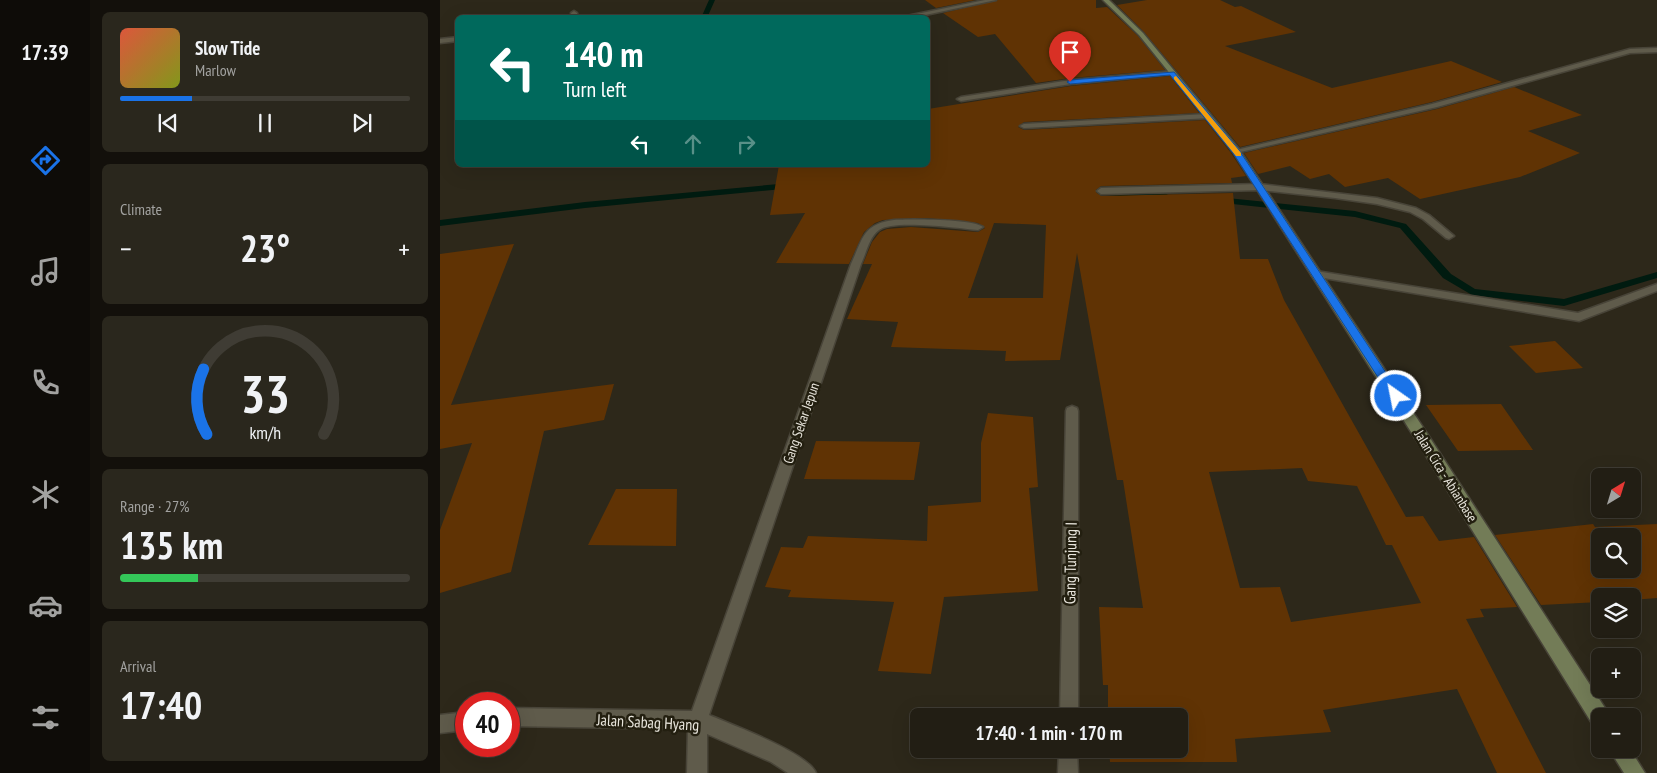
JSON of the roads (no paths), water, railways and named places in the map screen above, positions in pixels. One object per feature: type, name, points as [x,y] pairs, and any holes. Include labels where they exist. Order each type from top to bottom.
[{"type":"street","points":[[916,15],[993,0]]},
{"type":"street","name":"Jalan Cica - Abianbase","points":[[1106,0],[1141,34],[1236,151],[1594,708]]},
{"type":"street","points":[[440,41],[455,39]]},
{"type":"street","points":[[1236,151],[1469,98],[1630,51],[1657,50]]},
{"type":"street","points":[[961,99],[1070,82],[1172,73]]},
{"type":"street","points":[[1024,126],[1207,116]]},
{"type":"street","points":[[1101,191],[1262,190],[1335,195],[1398,206],[1426,217],[1448,236]]},
{"type":"street","name":"Gang Sekar Jepun","points":[[697,773],[698,720],[856,264],[869,235],[877,225],[894,221],[978,226]]},
{"type":"street","points":[[1316,274],[1579,317],[1657,287]]},
{"type":"street","name":"Gang Tunjung I","points":[[1069,708],[1072,411]]},
{"type":"street","name":"Jalan Sabag Hyang","points":[[520,717],[698,720],[778,755],[806,773]]},
{"type":"street","points":[[440,724],[455,722]]},
{"type":"street","points":[[1068,758],[1068,773]]},
{"type":"street","points":[[1625,758],[1635,773]]},
{"type":"waterway","points":[[705,15],[712,0]]},
{"type":"waterway","points":[[440,223],[585,205],[790,186]]},
{"type":"waterway","points":[[1080,191],[1165,196]]},
{"type":"waterway","points":[[1217,200],[1355,214],[1403,226],[1447,276],[1472,292],[1564,303],[1657,275]]}]
